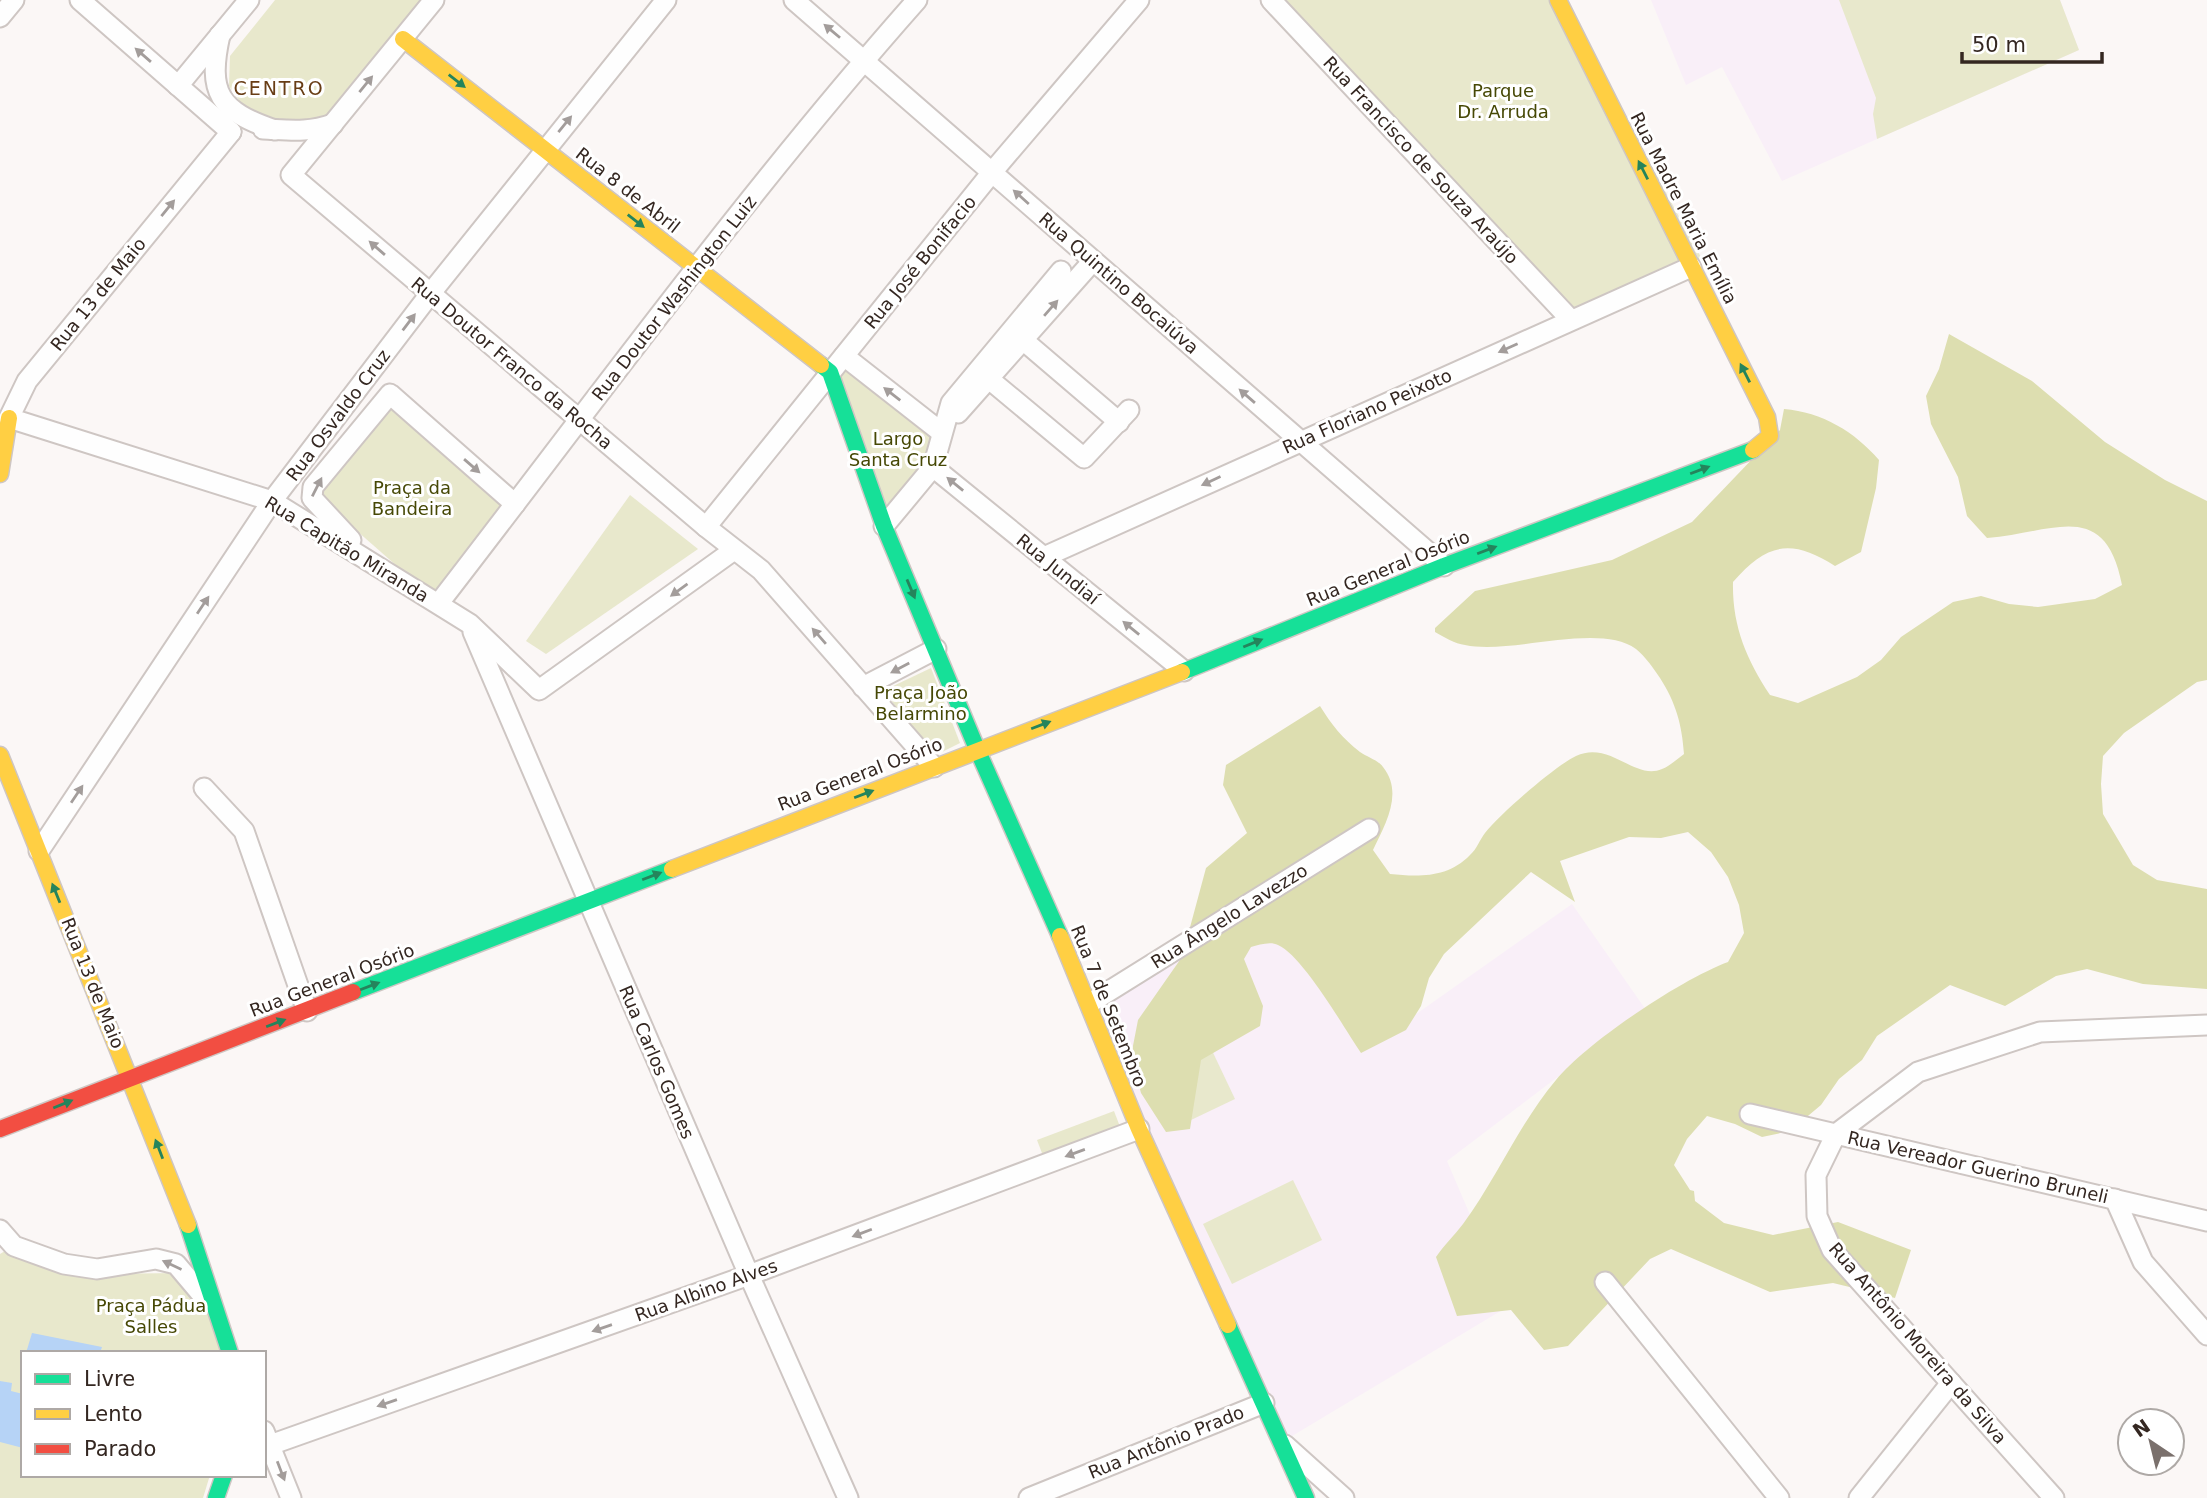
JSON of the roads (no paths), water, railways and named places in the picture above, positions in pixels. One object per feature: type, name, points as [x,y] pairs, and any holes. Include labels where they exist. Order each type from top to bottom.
[{"type":"street","points":[[0,18],[14,0]]},
{"type":"street","points":[[80,0],[231,132],[275,130]]},
{"type":"street","points":[[178,86],[249,0]]},
{"type":"street","points":[[220,35],[213,67],[215,86],[244,120],[290,133],[314,131],[333,124],[434,0]]},
{"type":"street","name":"Rua Osvaldo Cruz","points":[[39,850],[272,501],[544,149],[666,0]]},
{"type":"street","name":"Rua Quintino Bocaiúva","points":[[794,0],[865,59],[1092,262],[1444,566]]},
{"type":"street","name":"Rua Doutor Washington Luiz","points":[[439,603],[696,268],[865,59],[917,0]]},
{"type":"street","name":"Rua José Bonifacio","points":[[706,527],[993,172],[1139,0]]},
{"type":"street","name":"Rua Francisco de Souza Araújo","points":[[1271,0],[1571,320]]},
{"type":"street","name":"Rua Madre Maria Emília","points":[[1558,0],[1767,417],[1770,436]]},
{"type":"street","name":"Rua 8 de Abril","points":[[403,39],[830,372]]},
{"type":"street","name":"Rua Doutor Franco da Rocha","points":[[333,124],[291,175],[706,527],[761,570],[863,687]]},
{"type":"street","name":"Rua 13 de Maio","points":[[0,474],[3,414],[231,132]]},
{"type":"street","points":[[941,432],[1092,262]]},
{"type":"street","name":"Rua Floriano Peixoto","points":[[1044,557],[1691,267]]},
{"type":"street","points":[[884,526],[933,467],[951,403],[1061,271]]},
{"type":"street","points":[[989,379],[1084,458],[1124,416],[1023,340]]},
{"type":"street","points":[[844,356],[941,432]]},
{"type":"street","points":[[830,372],[884,526]]},
{"type":"street","points":[[365,557],[312,498],[313,487],[390,394],[515,504]]},
{"type":"street","name":"Rua Capitão Miranda","points":[[3,414],[272,501],[470,624],[539,690],[734,550]]},
{"type":"street","name":"Rua General Osório","points":[[0,1129],[1184,671],[1444,566],[1758,448],[1770,436]]},
{"type":"street","name":"Rua Jundiaí","points":[[933,467],[1184,671]]},
{"type":"street","name":"Rua 7 de Setembro","points":[[884,526],[977,749],[1090,1003],[1139,1129],[1306,1498]]},
{"type":"street","name":"Rua Carlos Gomes","points":[[470,624],[749,1275],[848,1498]]},
{"type":"street","points":[[934,767],[863,687],[936,649]]},
{"type":"street","name":"Rua 13 de Maio","points":[[0,755],[184,1213],[202,1261],[217,1314]]},
{"type":"street","points":[[204,788],[244,831],[307,1011]]},
{"type":"street","name":"Rua Ângelo Lavezzo","points":[[1090,1003],[1369,829]]},
{"type":"street","points":[[1836,1134],[1918,1072],[2040,1032],[2207,1025]]},
{"type":"street","name":"Rua Vereador Guerino Bruneli","points":[[1750,1114],[2207,1221]]},
{"type":"street","name":"Rua Albino Alves","points":[[266,1439],[749,1275],[1139,1129]]},
{"type":"street","name":"Rua Antônio Moreira da Silva","points":[[1836,1134],[1816,1175],[1817,1216],[1832,1250],[2054,1498]]},
{"type":"street","points":[[2115,1199],[2143,1262],[2207,1335]]},
{"type":"street","points":[[0,1230],[14,1246],[64,1264],[97,1269],[156,1259],[176,1264],[192,1279],[217,1314],[229,1351]]},
{"type":"street","points":[[1605,1282],[1779,1498]]},
{"type":"street","points":[[1859,1498],[1951,1382]]},
{"type":"street","name":"Rua Antônio Prado","points":[[1029,1498],[1264,1403]]},
{"type":"street","points":[[266,1439],[291,1498]]},
{"type":"street","points":[[1282,1442],[1344,1498]]},
{"type":"street","points":[[216,1498],[222,1477]]},
{"type":"water","points":[[32,1333],[102,1347],[101,1351],[27,1351]]},
{"type":"water","points":[[0,1381],[12,1383],[11,1391],[21,1394],[21,1447],[0,1442]]},
{"type":"district","name":"CENTRO","points":[[279,88]]},
{"type":"park label","name":"Parque Dr. Arruda","points":[[1503,100]]},
{"type":"park label","name":"Largo Santa Cruz","points":[[898,448]]},
{"type":"park label","name":"Praça da Bandeira","points":[[412,497]]},
{"type":"park label","name":"Praça João Belarmino","points":[[921,702]]},
{"type":"park label","name":"Praça Pádua Salles","points":[[151,1315]]}]
